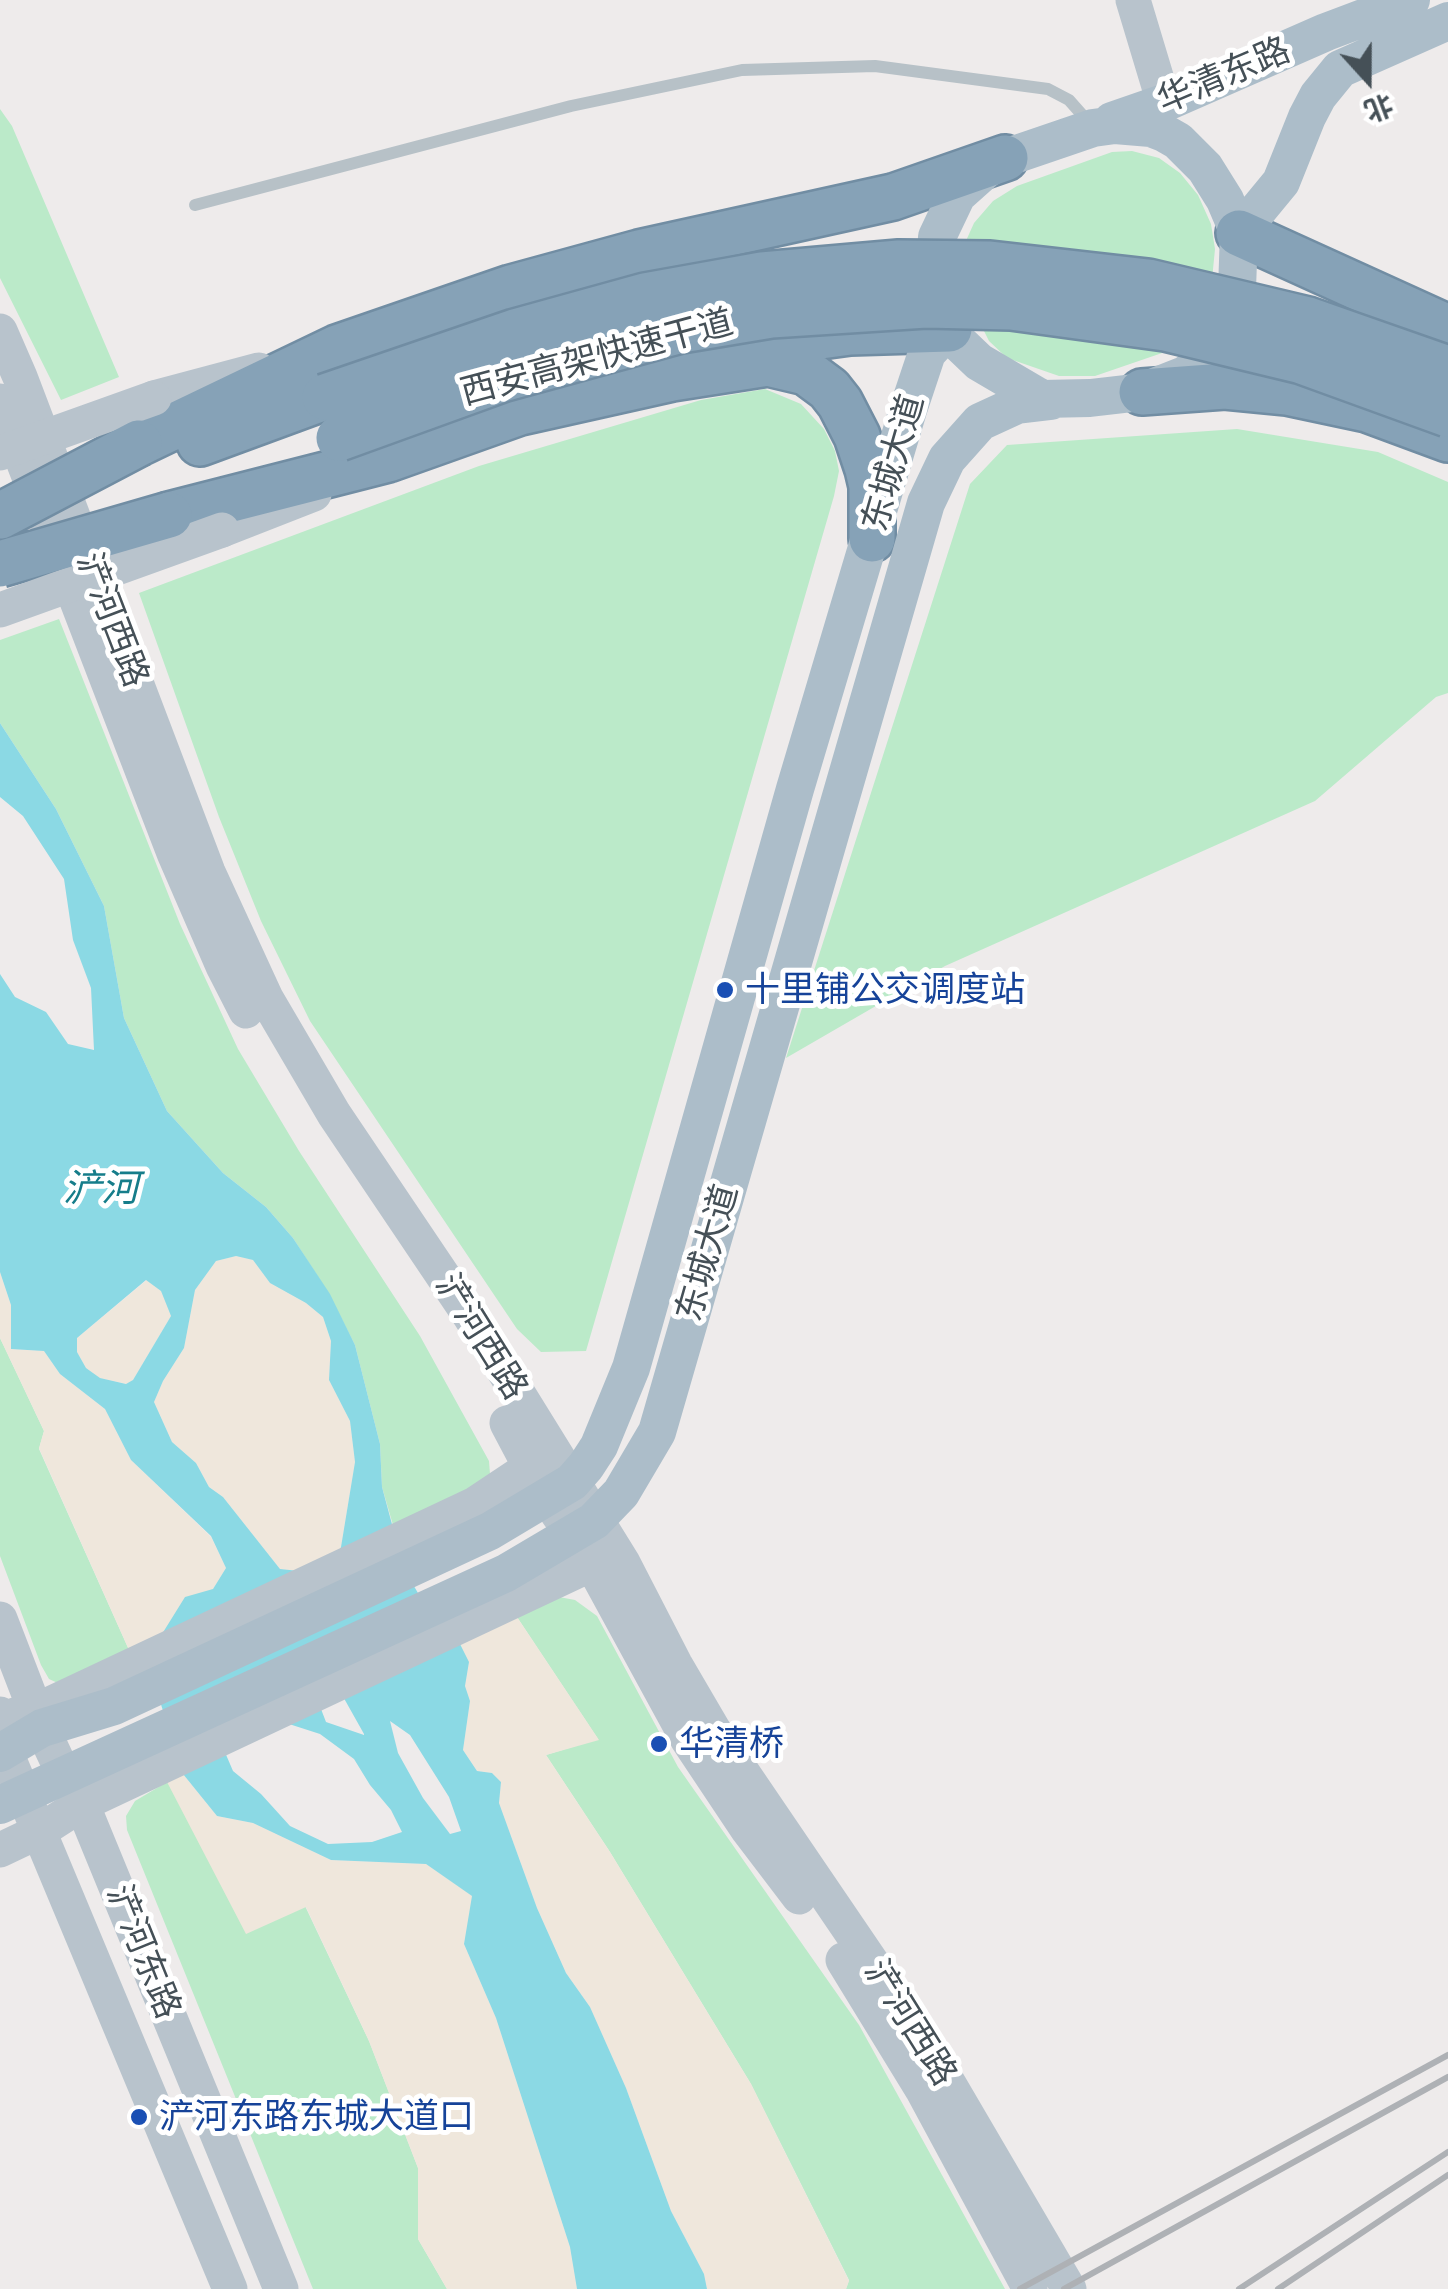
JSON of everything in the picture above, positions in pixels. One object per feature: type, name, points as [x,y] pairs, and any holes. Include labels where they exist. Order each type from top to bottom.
[{"type":"highway","points":[[155,480],[337,348],[574,269],[893,197],[1005,158]]},
{"type":"highway","points":[[1238,233],[1448,328]]},
{"type":"highway","name":"西安高架快速干道","points":[[0,516],[155,480],[332,417],[515,332],[646,296],[777,273],[899,264],[990,264],[1148,282],[1308,320],[1448,370]]},
{"type":"highway","name":"西安高架快速干道","points":[[332,417],[502,379],[681,330],[771,315],[926,305],[1011,306],[1165,328],[1302,361],[1448,414]]},
{"type":"highway","points":[[155,480],[388,459],[628,372],[685,358],[850,332],[949,329]]},
{"type":"highway","points":[[520,412],[738,365],[768,362],[795,368],[830,389],[857,436],[872,486],[872,539]]},
{"type":"highway","points":[[1142,392],[1225,386],[1287,392],[1367,409],[1448,439]]},
{"type":"highway","name":"西安高架快速干道","points":[[0,563],[155,480]]},
{"type":"main road","points":[[1132,0],[1164,103]]},
{"type":"main road","name":"华清东路","points":[[1093,128],[1164,103],[1326,32],[1411,0]]},
{"type":"main road","name":"华清东路","points":[[1238,233],[1282,182],[1318,96],[1340,69],[1448,21]]},
{"type":"main road","points":[[1133,125],[1151,128],[1178,141],[1216,183],[1238,233],[1237,288],[1220,336],[1206,359],[1186,375],[1142,392],[1051,401],[1032,394],[965,352],[943,316],[934,254],[941,224],[957,195],[1005,158],[1093,128],[1133,125]]},
{"type":"main road","name":"东城大道","points":[[12,1728],[110,1692],[482,1517],[549,1481],[599,1446],[632,1368],[795,790],[927,354],[949,329]]},
{"type":"main road","name":"浐河西路","points":[[0,331],[236,938],[326,1101],[450,1285],[549,1481]]},
{"type":"main road","points":[[0,453],[154,398],[337,348]]},
{"type":"main road","name":"浐河西路","points":[[0,401],[160,817],[223,966],[285,1080],[581,1527],[623,1563],[674,1664],[713,1729],[915,2026],[1069,2289]]},
{"type":"main road","name":"东城大道","points":[[11,1799],[72,1789],[511,1586],[621,1493],[656,1432],[926,503],[947,460],[980,422],[1017,406],[1051,401]]},
{"type":"main road","points":[[0,610],[284,508],[388,459]]},
{"type":"main road","name":"浐河西路","points":[[581,1527],[592,1564],[709,1773],[838,1952],[899,2048],[1030,2289]]},
{"type":"main road","points":[[511,1586],[592,1564]]},
{"type":"main road","name":"浐河东路","points":[[0,1619],[12,1728],[11,1799],[40,1831],[230,2289]]},
{"type":"main road","name":"浐河东路","points":[[12,1728],[72,1789],[281,2289]]},
{"type":"main road","points":[[0,1850],[40,1831],[72,1789]]},
{"type":"lane","points":[[195,206],[571,106],[742,70],[875,66],[1048,89],[1069,100],[1093,128]]},
{"type":"green space","points":[[0,109],[12,126],[119,377],[61,400],[0,278]]},
{"type":"green space","points":[[1132,151],[1159,158],[1180,173],[1198,195],[1211,224],[1215,249],[1211,290],[1184,340],[1165,352],[1095,376],[1059,376],[1007,358],[989,341],[977,317],[965,243],[974,223],[993,201],[1017,186],[1112,152]]},
{"type":"green space","points":[[765,389],[801,404],[824,429],[839,471],[834,496],[586,1351],[541,1352],[517,1329],[310,1021],[261,921],[219,817],[139,593],[479,466],[701,400]]},
{"type":"green space","points":[[1237,429],[1378,452],[1448,482],[1448,693],[1436,697],[1315,801],[945,966],[786,1058],[970,484],[1007,445]]},
{"type":"green space","points":[[59,619],[180,924],[238,1049],[299,1151],[420,1336],[489,1461],[490,1474],[477,1485],[393,1525],[382,1487],[380,1444],[355,1345],[329,1294],[293,1238],[266,1207],[223,1173],[167,1111],[124,1018],[104,906],[56,809],[0,723],[0,640]]},
{"type":"green space","points":[[0,1338],[44,1431],[39,1449],[129,1650],[62,1685],[49,1679],[41,1665],[0,1556]]},
{"type":"green space","points":[[559,1597],[575,1600],[597,1616],[678,1767],[859,2025],[1005,2289],[846,2289],[849,2280],[751,2084],[610,1852],[546,1755],[598,1739],[517,1617]]},
{"type":"green space","points":[[167,1782],[305,1906],[369,2041],[418,2168],[418,2239],[447,2289],[313,2289],[127,1830],[126,1816],[135,1801]]},
{"type":"sand","points":[[236,1256],[253,1260],[270,1283],[323,1317],[331,1341],[329,1380],[350,1421],[355,1462],[341,1547],[328,1574],[280,1569],[223,1497],[209,1487],[196,1463],[172,1442],[154,1402],[184,1348],[195,1290],[216,1261]]},
{"type":"sand","points":[[0,1272],[11,1305],[11,1349],[44,1351],[60,1374],[105,1409],[131,1460],[211,1537],[226,1568],[213,1589],[162,1634],[129,1650],[39,1448],[44,1431],[0,1338]]},
{"type":"sand","points":[[147,1280],[161,1291],[171,1316],[133,1380],[127,1384],[99,1378],[86,1368],[77,1352],[77,1338]]},
{"type":"sand","points":[[517,1617],[599,1740],[546,1755],[610,1852],[751,2084],[849,2281],[846,2289],[707,2289],[704,2274],[671,2211],[626,2088],[590,2007],[566,1973],[537,1908],[499,1803],[501,1782],[492,1773],[477,1771],[463,1750],[470,1701],[465,1686],[469,1662],[460,1644]]},
{"type":"sand","points":[[183,1774],[217,1816],[253,1823],[331,1860],[426,1864],[473,1896],[464,1944],[496,2018],[570,2247],[577,2289],[447,2289],[418,2239],[418,2168],[369,2041],[306,1907],[246,1934],[167,1782]]},
{"type":"water","name":"浐河","points":[[0,723],[56,809],[104,906],[124,1018],[167,1111],[223,1173],[266,1207],[293,1238],[330,1294],[355,1345],[380,1444],[382,1487],[404,1569],[429,1612],[460,1644],[469,1662],[465,1686],[470,1701],[463,1750],[477,1771],[492,1773],[501,1782],[499,1803],[537,1908],[566,1973],[590,2007],[626,2088],[671,2211],[704,2274],[707,2289],[577,2289],[570,2247],[496,2018],[464,1944],[472,1896],[426,1864],[331,1860],[253,1823],[217,1816],[183,1774],[158,1695],[162,1634],[185,1597],[213,1589],[226,1568],[211,1536],[131,1460],[105,1409],[60,1374],[44,1351],[11,1349],[11,1305],[0,1272],[0,974],[15,997],[46,1012],[68,1044],[94,1050],[91,988],[73,940],[64,879],[23,816],[0,797]],"holes":[[[236,1256],[253,1260],[270,1283],[323,1317],[331,1341],[329,1380],[350,1421],[355,1462],[341,1547],[328,1574],[280,1569],[223,1497],[209,1487],[196,1463],[172,1442],[154,1402],[184,1348],[195,1290],[216,1261]],[[146,1280],[161,1291],[171,1316],[133,1380],[126,1384],[100,1378],[86,1368],[77,1352],[77,1338]],[[341,1693],[364,1735],[326,1722],[316,1696]],[[390,1721],[410,1735],[449,1797],[461,1831],[450,1834],[423,1798],[398,1753]],[[289,1724],[320,1734],[354,1759],[402,1832],[372,1842],[328,1844],[290,1826],[233,1771],[221,1743]]]},
{"type":"railway","points":[[1020,2289],[1448,2055]]},
{"type":"railway","points":[[1064,2289],[1448,2077]]},
{"type":"railway","points":[[1239,2289],[1448,2152]]},
{"type":"railway","points":[[1278,2289],[1448,2175]]},
{"type":"place","name":"十里铺公交调度站","points":[[725,990]]},
{"type":"place","name":"华清桥","points":[[659,1744]]},
{"type":"place","name":"浐河东路东城大道口","points":[[139,2117]]}]
